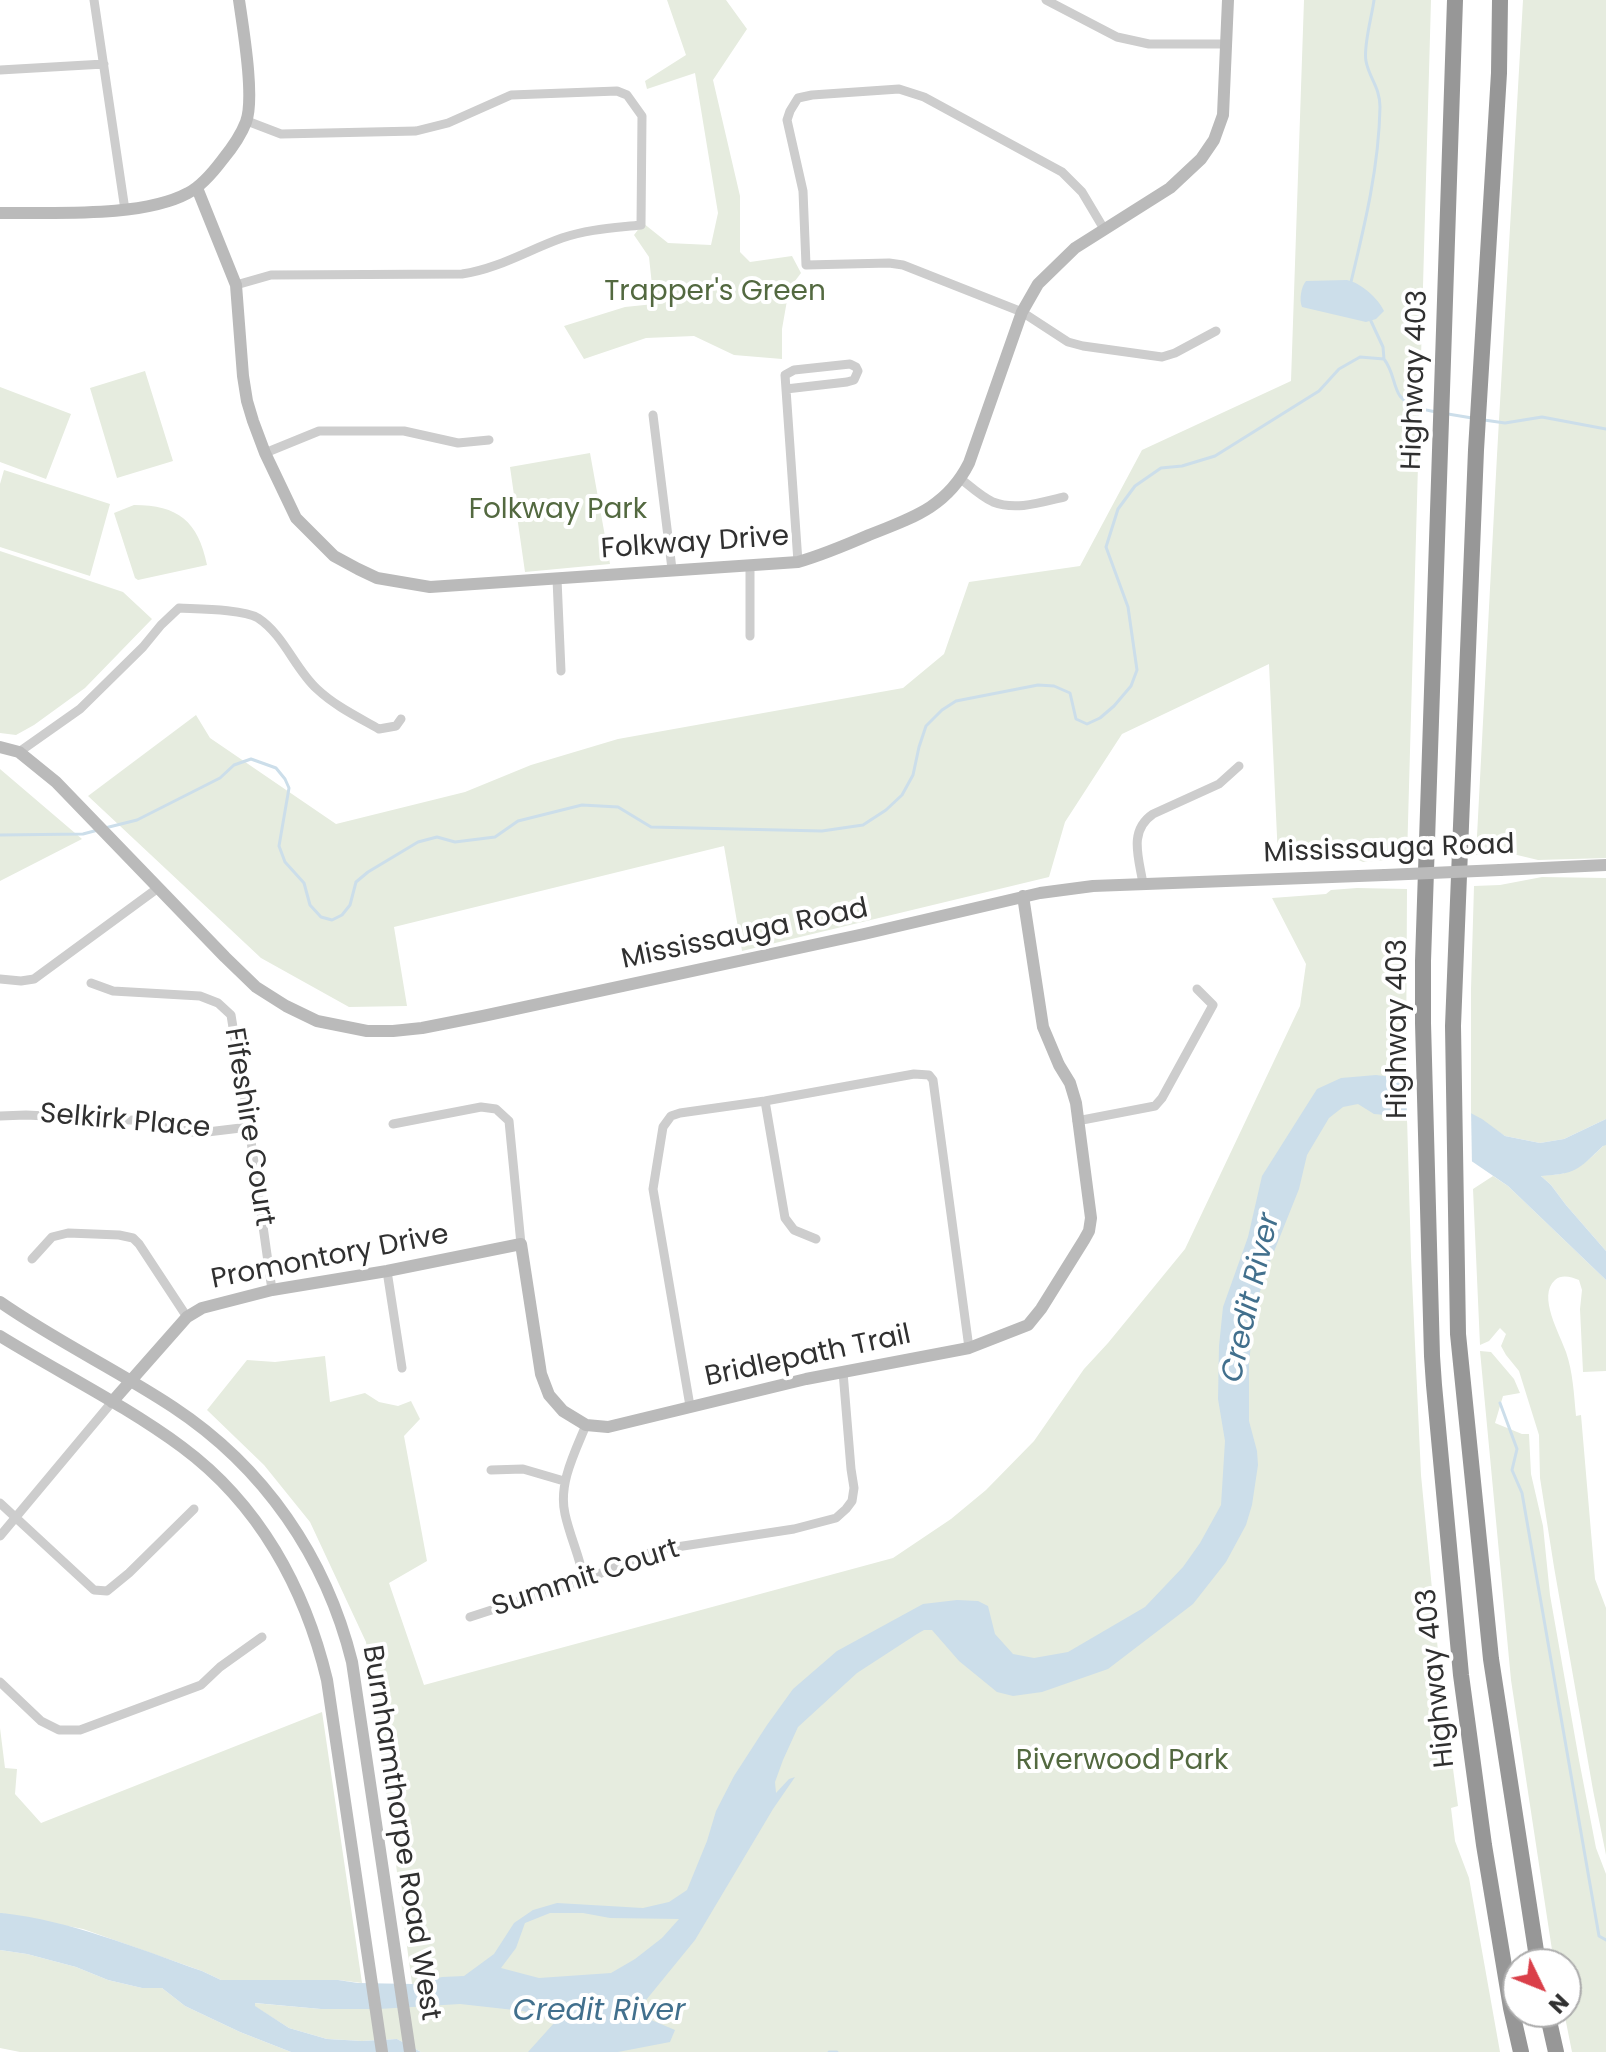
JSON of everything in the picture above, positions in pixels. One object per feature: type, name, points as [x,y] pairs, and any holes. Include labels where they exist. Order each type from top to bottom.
[{"type":"highway","name":"Highway 403","points":[[1455,0],[1423,961],[1432,1356],[1461,1675],[1484,1845],[1521,2052]]},
{"type":"highway","name":"Highway 403","points":[[1500,0],[1499,73],[1476,450],[1453,1026],[1458,1334],[1491,1659],[1535,1948]]},
{"type":"highway","points":[[1499,73],[1507,0]]},
{"type":"highway","points":[[1551,2028],[1556,2052]]},
{"type":"street","points":[[94,0],[125,210]]},
{"type":"street","points":[[0,213],[125,210],[171,200],[197,188],[232,148],[247,121],[248,73],[239,0]]},
{"type":"street","points":[[1046,0],[1117,37],[1149,44],[1226,44]]},
{"type":"street","name":"Folkway Drive","points":[[197,188],[236,285],[247,401],[265,453],[296,518],[334,556],[377,578],[430,587],[798,562],[911,518],[941,500],[961,479],[1022,312],[1038,284],[1075,248],[1170,188],[1201,159],[1214,140],[1223,115],[1228,0]]},
{"type":"street","points":[[0,70],[104,64]]},
{"type":"street","points":[[1104,229],[1082,192],[1062,172],[924,97],[899,89],[812,95],[798,98],[790,111],[787,120],[803,191],[806,265],[903,265],[1022,312],[1068,342],[1149,356],[1162,357],[1175,353],[1216,331]]},
{"type":"street","points":[[236,285],[271,275],[462,274],[483,271],[558,239],[595,229],[641,225],[642,116],[627,95],[617,91],[511,95],[448,123],[416,131],[281,134],[247,121]]},
{"type":"street","points":[[786,389],[847,382],[854,380],[858,371],[850,364],[794,370],[785,375],[798,562]]},
{"type":"street","points":[[653,415],[672,569]]},
{"type":"street","points":[[265,453],[319,431],[404,431],[458,443],[489,440]]},
{"type":"street","points":[[961,479],[992,502],[1006,505],[1028,505],[1064,497]]},
{"type":"street","points":[[750,565],[750,636]]},
{"type":"street","points":[[557,579],[561,671]]},
{"type":"street","points":[[19,752],[80,709],[179,608],[244,613],[257,618],[282,643],[317,690],[338,706],[379,729],[396,726],[401,719]]},
{"type":"street","name":"Mississauga Road","points":[[0,747],[19,752],[56,782],[225,957],[267,995],[317,1021],[367,1031],[393,1031],[483,1016],[864,934],[1023,896],[1082,887],[1606,865]]},
{"type":"street","points":[[1143,884],[1137,842],[1143,820],[1219,784],[1239,766]]},
{"type":"street","points":[[0,979],[34,979],[158,888]]},
{"type":"street","name":"Bridlepath Trail","points":[[586,1425],[621,1425],[690,1406],[843,1372],[969,1348],[1028,1325],[1089,1231],[1091,1218],[1076,1103],[1070,1083],[1043,1027],[1023,896]]},
{"type":"street","name":"Fifeshire Court","points":[[91,983],[113,991],[200,996],[218,1003],[231,1015],[272,1290]]},
{"type":"street","points":[[1077,1121],[1155,1106],[1213,1005],[1197,989]]},
{"type":"street","points":[[690,1406],[653,1189],[663,1127],[671,1116],[680,1113],[914,1074],[929,1075],[933,1080],[969,1348]]},
{"type":"street","points":[[765,1101],[785,1218],[794,1230],[816,1239]]},
{"type":"street","points":[[393,1124],[481,1107],[496,1109],[509,1121],[521,1244],[541,1374],[549,1395],[563,1411],[586,1425],[564,1481],[564,1512],[584,1580]]},
{"type":"street","name":"Selkirk Place","points":[[0,1116],[151,1121],[199,1133],[249,1127]]},
{"type":"street","points":[[32,1259],[52,1237],[68,1233],[133,1238],[187,1317]]},
{"type":"street","name":"Promontory Drive","points":[[112,1402],[187,1317],[202,1308],[272,1290],[521,1244]]},
{"type":"street","points":[[387,1271],[402,1368]]},
{"type":"street","name":"Burnhamthorpe Road West","points":[[0,1302],[183,1413],[228,1450],[266,1489],[292,1524],[320,1572],[352,1662],[410,2052]]},
{"type":"street","name":"Burnhamthorpe Road West","points":[[0,1336],[159,1431],[209,1469],[235,1495],[269,1538],[293,1579],[312,1626],[327,1680],[382,2052]]},
{"type":"street","name":"Summit Court","points":[[470,1617],[584,1580],[657,1550],[794,1529],[836,1518],[852,1501],[854,1488],[843,1372]]},
{"type":"street","points":[[0,1536],[112,1402]]},
{"type":"street","points":[[491,1470],[523,1469],[564,1481]]},
{"type":"street","points":[[0,1503],[94,1590],[107,1591],[194,1509]]},
{"type":"street","points":[[0,1682],[41,1721],[59,1730],[80,1730],[201,1685],[262,1637]]},
{"type":"green space","name":"Trapper's Green","points":[[667,0],[726,0],[747,29],[713,80],[740,196],[740,252],[750,262],[792,256],[801,273],[789,289],[782,329],[782,359],[734,355],[694,336],[646,338],[584,359],[564,326],[625,307],[654,304],[649,257],[634,235],[643,223],[668,243],[711,245],[718,213],[695,73],[647,89],[645,81],[686,55]]},
{"type":"green space","points":[[1304,0],[1431,0],[1407,858],[1363,862],[1352,857],[1278,858],[1269,664],[1122,734],[1065,822],[1049,877],[742,951],[724,846],[394,927],[407,1006],[349,1007],[261,958],[88,796],[196,715],[210,738],[336,824],[465,792],[531,765],[618,739],[903,688],[944,654],[969,582],[1080,566],[1142,450],[1291,381]]},
{"type":"green space","points":[[1523,0],[1606,0],[1606,858],[1538,860],[1513,854],[1476,855]]},
{"type":"green space","points":[[145,371],[173,461],[117,478],[90,388]]},
{"type":"green space","points":[[0,387],[71,414],[46,479],[0,462]]},
{"type":"green space","name":"Folkway Park","points":[[590,453],[610,564],[525,572],[510,467]]},
{"type":"green space","points":[[4,470],[110,504],[90,576],[0,547],[0,484]]},
{"type":"green space","points":[[134,505],[163,508],[184,518],[198,537],[207,565],[138,580],[135,578],[114,513]]},
{"type":"green space","points":[[0,551],[123,592],[152,619],[85,688],[16,735],[0,733]]},
{"type":"green space","points":[[0,769],[82,839],[0,881]]},
{"type":"green space","points":[[1542,877],[1606,878],[1606,1119],[1564,1139],[1540,1143],[1505,1136],[1471,1114],[1471,989],[1474,886],[1500,885]]},
{"type":"green space","name":"Riverwood Park","points":[[1357,888],[1407,889],[1406,1079],[1372,1076],[1407,1117],[1421,1475],[1440,1672],[1458,1806],[1451,1808],[1455,1841],[1469,1878],[1500,2052],[421,2052],[397,2039],[327,2039],[289,2028],[254,2006],[254,2003],[321,2009],[415,2006],[366,1642],[310,1522],[264,1465],[207,1410],[247,1360],[275,1362],[325,1356],[330,1402],[365,1393],[379,1402],[398,1406],[411,1401],[420,1419],[404,1436],[427,1561],[389,1583],[424,1685],[893,1558],[951,1519],[986,1490],[1034,1441],[1084,1369],[1185,1249],[1300,1006],[1306,964],[1272,898]]},
{"type":"green space","points":[[1604,1145],[1606,1251],[1540,1175],[1575,1169]]},
{"type":"green space","points":[[1493,1176],[1508,1186],[1606,1280],[1606,1371],[1583,1372],[1582,1290],[1579,1280],[1558,1278],[1548,1295],[1570,1367],[1576,1416],[1581,1415],[1595,1579],[1606,1608],[1606,1855],[1554,1567],[1540,1478],[1539,1435],[1519,1371],[1501,1346],[1506,1334],[1500,1328],[1489,1341],[1480,1345],[1473,1189]]},
{"type":"green space","points":[[1480,1351],[1491,1352],[1514,1379],[1520,1393],[1503,1396],[1495,1423],[1529,1434],[1531,1474],[1543,1526],[1550,1595],[1596,1848],[1606,1874],[1606,2052],[1572,2052],[1567,2028],[1582,2028],[1582,1948],[1552,1948],[1511,1680]]},
{"type":"green space","points":[[322,1712],[362,1983],[338,1980],[221,1980],[83,1929],[0,1913],[0,1728],[5,1768],[17,1769],[15,1794],[41,1823]]},
{"type":"green space","points":[[0,1950],[76,1967],[108,1980],[142,1988],[162,1988],[185,2006],[291,2052],[20,2052],[0,2048]]},
{"type":"water","points":[[1347,280],[1378,301],[1384,311],[1376,319],[1366,322],[1302,307],[1301,294],[1306,281]]},
{"type":"water","name":"Credit River","points":[[1376,1075],[1406,1079],[1482,1119],[1505,1136],[1540,1143],[1564,1139],[1606,1119],[1606,1145],[1588,1161],[1562,1174],[1541,1176],[1606,1251],[1606,1280],[1508,1186],[1407,1117],[1374,1114],[1358,1104],[1343,1107],[1329,1118],[1307,1155],[1299,1189],[1254,1310],[1249,1365],[1249,1421],[1258,1465],[1246,1525],[1226,1562],[1193,1604],[1108,1669],[1042,1692],[1013,1696],[997,1692],[959,1661],[932,1630],[917,1634],[857,1673],[798,1727],[775,1782],[776,1793],[795,1777],[695,1940],[642,2005],[642,2016],[675,2030],[670,2042],[618,2052],[528,2052],[555,2022],[523,2011],[460,2004],[321,2009],[255,2003],[255,2006],[289,2028],[327,2039],[397,2039],[421,2052],[291,2052],[185,2006],[162,1988],[142,1988],[108,1980],[76,1967],[0,1950],[2,1913],[54,1922],[104,1936],[221,1980],[338,1980],[414,1984],[442,1977],[464,1976],[494,1954],[514,1923],[533,1910],[557,1903],[643,1908],[669,1902],[687,1890],[716,1811],[734,1776],[793,1689],[837,1651],[923,1604],[978,1601],[988,1606],[995,1634],[1013,1654],[1034,1658],[1068,1652],[1145,1607],[1183,1567],[1221,1505],[1225,1441],[1218,1399],[1223,1307],[1248,1237],[1262,1176],[1317,1089],[1341,1078]],"holes":[[[550,1913],[583,1913],[610,1918],[679,1919],[662,1938],[611,1973],[539,1978],[501,1968],[516,1948],[525,1923]]]},
{"type":"pier","points":[[1406,1075],[1471,1109],[1472,1166],[1407,1122]]},
{"type":"waterway","points":[[1351,282],[1370,195],[1379,129],[1380,100],[1365,55],[1374,0]]},
{"type":"waterway","points":[[1370,319],[1383,347],[1384,359]]},
{"type":"waterway","points":[[105,828],[137,820],[220,778],[234,765],[251,759],[276,768],[289,788],[279,846],[285,862],[304,883],[310,905],[321,917],[332,920],[342,915],[350,905],[356,882],[418,842],[437,837],[455,842],[495,837],[518,821],[582,805],[618,807],[651,827],[822,831],[863,825],[902,795],[913,775],[926,726],[956,701],[1038,685],[1054,686],[1070,693],[1076,719],[1087,724],[1114,706],[1131,686],[1137,670],[1128,607],[1106,547],[1118,509],[1135,486],[1161,468],[1182,466],[1215,456],[1319,391],[1339,369],[1360,357],[1384,359],[1404,400],[1437,412]]},
{"type":"waterway","points":[[1448,414],[1472,418]]},
{"type":"waterway","points":[[1484,420],[1505,423],[1542,417],[1606,429]]},
{"type":"waterway","points":[[0,835],[83,834],[98,830]]},
{"type":"waterway","points":[[1500,1403],[1517,1449],[1512,1470],[1522,1493],[1599,1936],[1606,1940]]},
{"type":"waterway","points":[[829,2052],[837,2052]]}]
